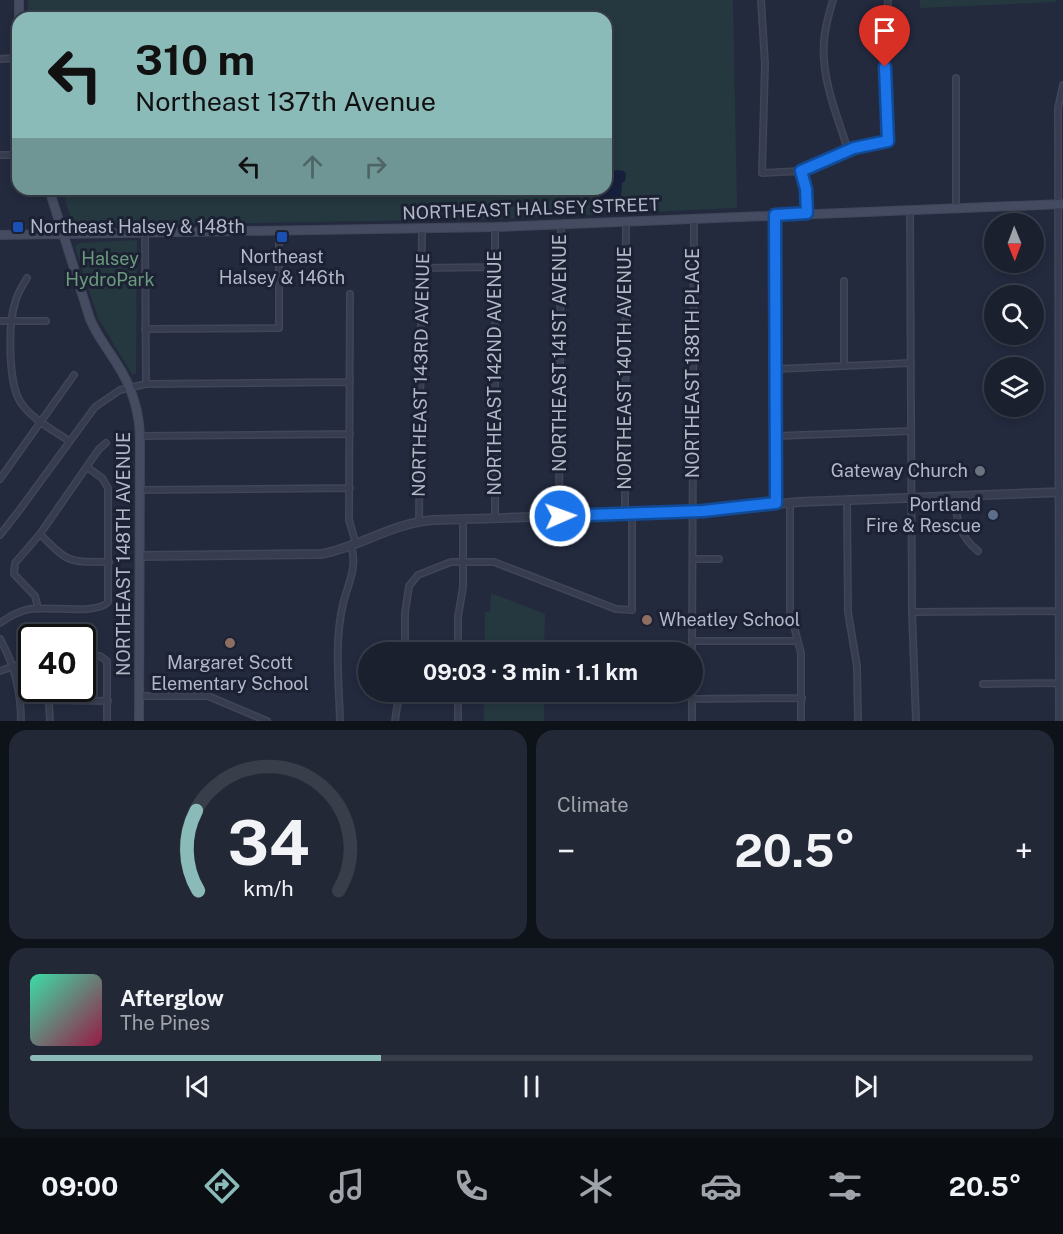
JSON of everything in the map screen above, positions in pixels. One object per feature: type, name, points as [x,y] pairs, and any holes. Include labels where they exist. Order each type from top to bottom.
[{"type":"main road","name":"NORTHEAST 148TH AVENUE","points":[[51,195],[90,319],[129,387],[136,408],[140,436],[139,721]]},
{"type":"main road","name":"NORTHEAST HALSEY STREET","points":[[0,235],[495,227],[1060,204]]},
{"type":"street","points":[[761,0],[765,64],[762,173],[801,171],[833,160],[848,150],[888,141],[884,50],[888,0]]},
{"type":"street","points":[[833,0],[824,40],[825,65],[830,96],[848,150]]},
{"type":"street","points":[[956,78],[956,209]]},
{"type":"street","points":[[1059,721],[1061,325],[1058,108],[1063,85]]},
{"type":"street","points":[[801,171],[806,189],[807,213]]},
{"type":"street","points":[[910,211],[912,612],[916,721]]},
{"type":"street","points":[[775,215],[776,503]]},
{"type":"street","name":"NORTHEAST 138TH PLACE","points":[[692,641],[694,218]]},
{"type":"street","name":"NORTHEAST 140TH AVENUE","points":[[464,561],[494,562],[616,609],[632,609],[628,514],[626,221]]},
{"type":"street","name":"NORTHEAST 141ST AVENUE","points":[[560,516],[561,225]]},
{"type":"street","name":"NORTHEAST 142ND AVENUE","points":[[495,227],[495,519]]},
{"type":"street","name":"NORTHEAST 143RD AVENUE","points":[[419,521],[422,228]]},
{"type":"street","points":[[145,329],[279,328],[279,230]]},
{"type":"street","points":[[145,231],[146,384]]},
{"type":"street","points":[[422,268],[496,267]]},
{"type":"street","points":[[27,278],[16,297],[12,321],[12,382],[21,403],[40,421],[69,441]]},
{"type":"street","points":[[844,281],[844,366]]},
{"type":"street","points":[[340,721],[338,639],[344,602],[354,568],[349,525],[350,294]]},
{"type":"street","points":[[0,321],[46,321]]},
{"type":"street","points":[[777,369],[911,363]]},
{"type":"street","points":[[0,480],[74,375]]},
{"type":"street","points":[[0,535],[95,407],[110,395],[129,387],[146,384],[350,382]]},
{"type":"street","points":[[776,436],[911,431]]},
{"type":"street","points":[[140,436],[350,434]]},
{"type":"street","points":[[38,608],[35,596],[14,574],[13,567],[40,534],[106,443]]},
{"type":"street","points":[[0,624],[19,612],[38,608],[98,608],[106,604],[109,597],[108,488],[102,478],[87,467]]},
{"type":"street","points":[[140,490],[350,488]]},
{"type":"street","points":[[140,556],[327,553],[353,545],[395,527],[419,521],[693,512],[790,502],[1061,492]]},
{"type":"street","points":[[956,496],[959,529],[968,544],[978,551]]},
{"type":"street","points":[[847,500],[848,612],[857,666],[858,721]]},
{"type":"street","points":[[790,502],[790,612],[801,653],[801,721]]},
{"type":"street","points":[[458,642],[458,617],[463,587],[463,519]]},
{"type":"street","points":[[40,534],[60,554],[70,560],[108,562]]},
{"type":"street","points":[[693,559],[719,559]]},
{"type":"street","points":[[405,642],[405,614],[408,591],[412,581],[418,575],[452,562],[464,561]]},
{"type":"street","points":[[912,612],[1059,611]]},
{"type":"street","points":[[0,639],[13,666],[19,688],[21,721]]},
{"type":"street","points":[[692,641],[797,641]]},
{"type":"street","points":[[96,656],[100,656],[108,666],[108,721]]},
{"type":"street","points":[[0,671],[18,664]]},
{"type":"street","points":[[983,684],[1059,683]]},
{"type":"street","points":[[139,696],[208,696],[267,721]]},
{"type":"street","points":[[703,699],[802,699]]},
{"type":"street","points":[[96,700],[108,700]]},
{"type":"street","points":[[49,702],[50,721]]},
{"type":"street","points":[[395,721],[398,702]]},
{"type":"street","points":[[458,702],[458,721]]},
{"type":"street","points":[[692,702],[692,721]]},
{"type":"green space","points":[[28,0],[733,0],[737,208],[492,219],[73,226],[64,195],[612,195],[612,12],[28,12]]},
{"type":"green space","points":[[920,0],[1056,0],[1056,2],[920,8]]},
{"type":"green space","name":"Halsey HydroPark","points":[[137,240],[136,374],[132,374],[98,318],[75,247],[79,243]]},
{"type":"green space","points":[[491,593],[545,614],[544,642],[485,642],[485,612],[490,612]]},
{"type":"green space","points":[[484,702],[544,702],[544,721],[484,721]]},
{"type":"water","points":[[612,171],[624,171],[626,174],[625,181],[622,183],[621,197],[600,199],[601,195],[612,195]]},
{"type":"place","name":"Northeast Halsey & 148th","points":[[18,227]]},
{"type":"place","name":"Northeast Halsey & 146th","points":[[282,237]]},
{"type":"place","name":"Gateway Church","points":[[980,471]]},
{"type":"place","name":"Portland Fire & Rescue","points":[[993,515]]},
{"type":"place","name":"Wheatley School","points":[[647,620]]},
{"type":"place","name":"Margaret Scott Elementary School","points":[[230,643]]},
{"type":"route","points":[[560,516],[703,511],[776,503],[775,215],[807,213],[806,189],[801,171],[839,153],[888,141],[885,67]]}]
